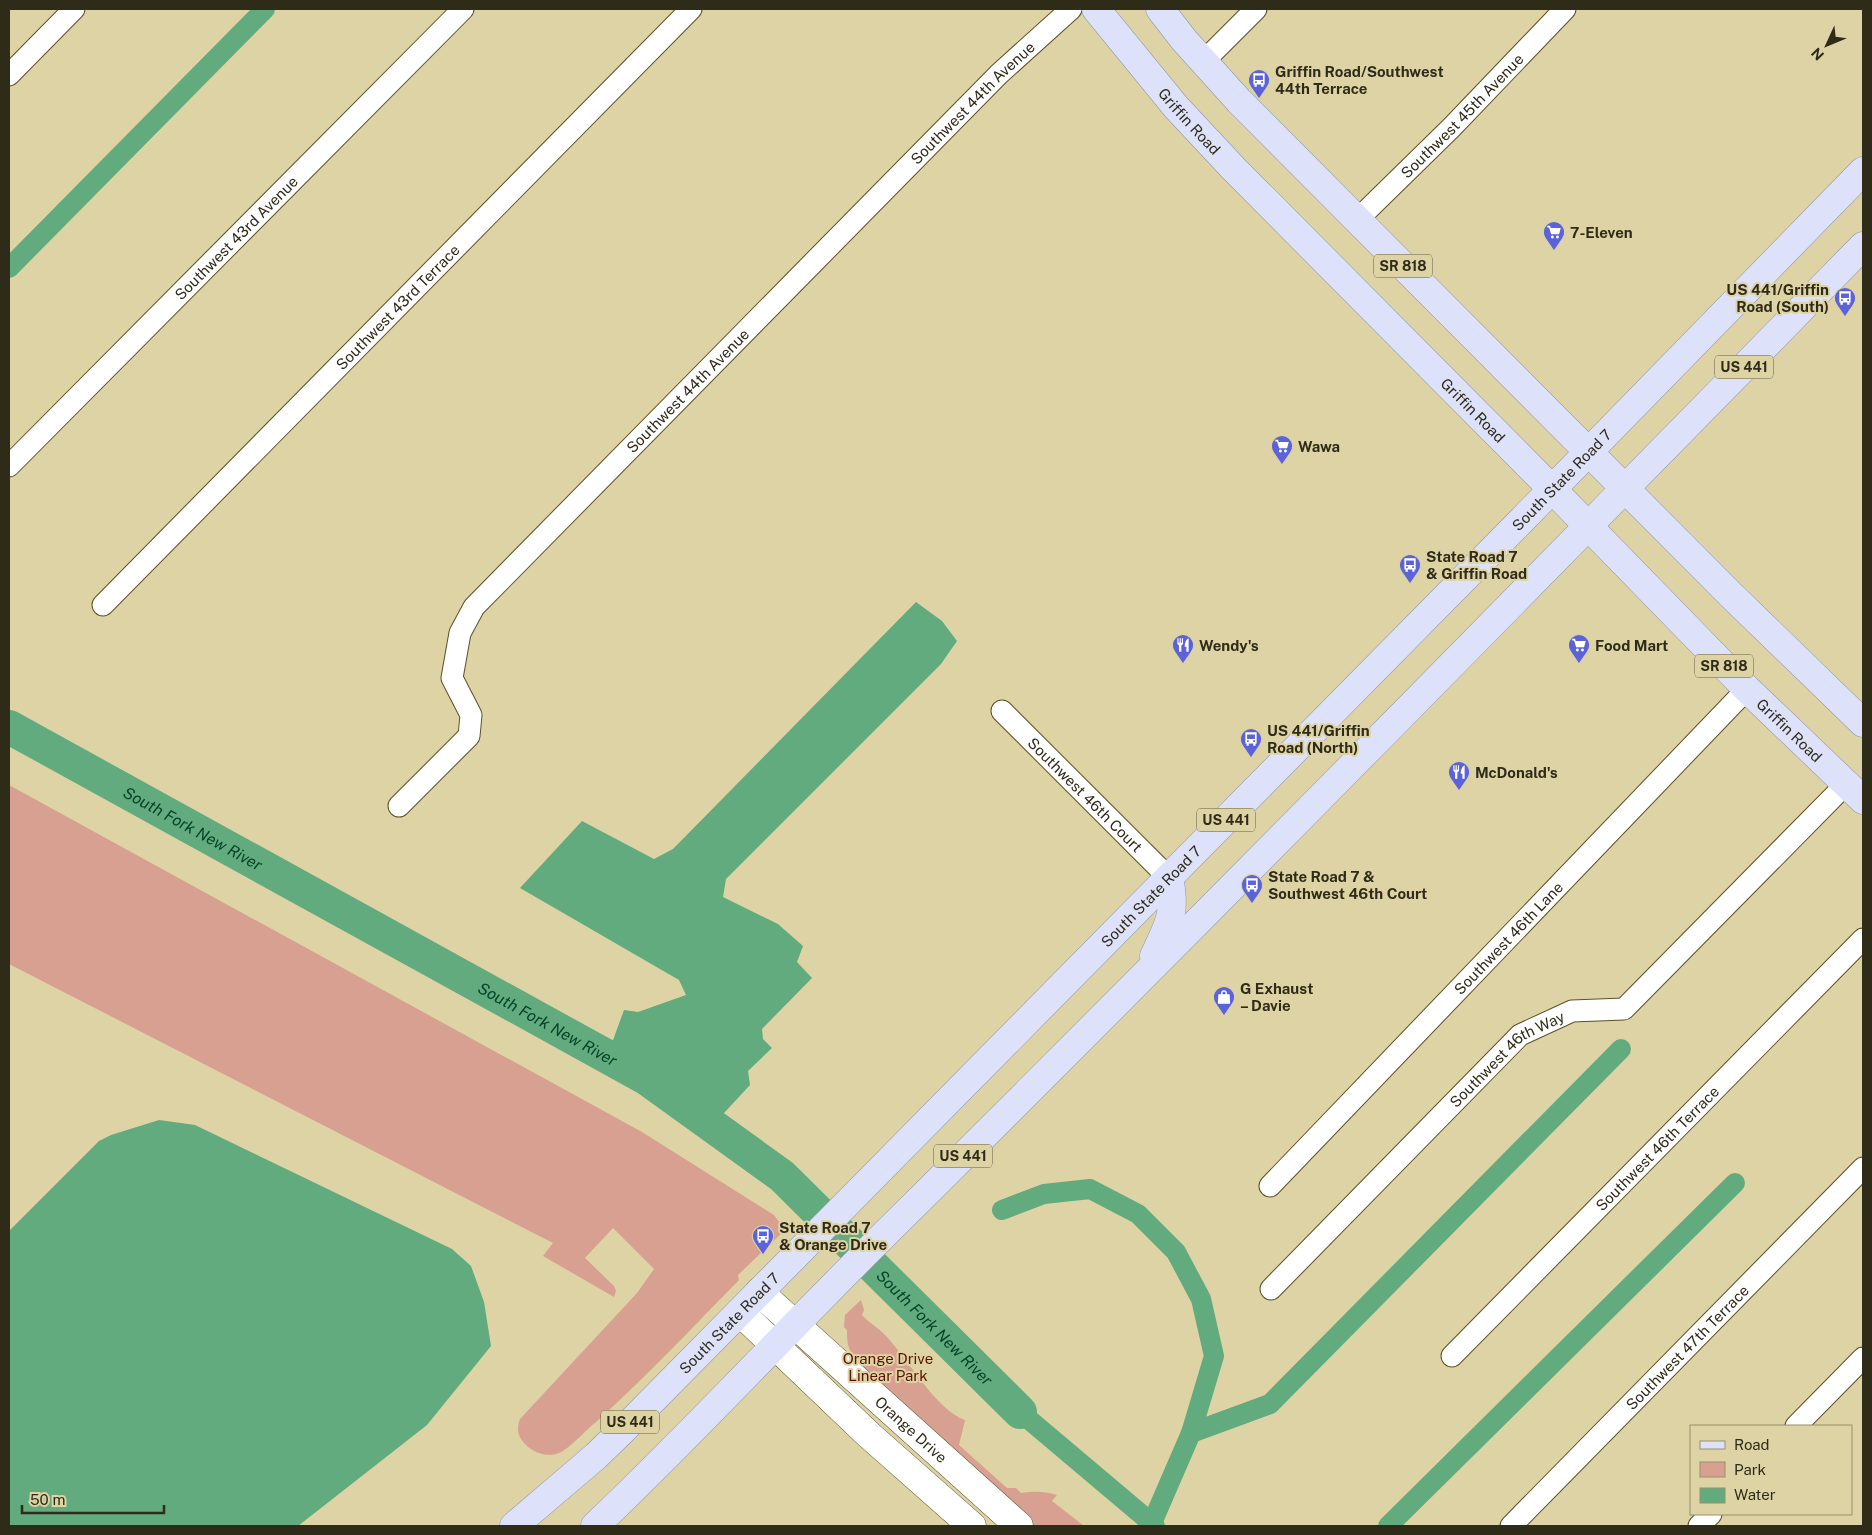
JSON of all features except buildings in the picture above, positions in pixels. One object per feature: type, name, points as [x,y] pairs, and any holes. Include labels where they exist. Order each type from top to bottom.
[{"type":"main road","name":"Griffin Road","points":[[1096,9],[1176,107],[1233,168],[1747,689],[1855,792]]},
{"type":"main road","name":"SR 818","points":[[1160,9],[1203,62],[1239,101],[1588,453],[1731,595],[1863,722]]},
{"type":"main road","name":"South State Road 7","points":[[514,1526],[596,1456],[740,1312],[1552,490],[1863,171]]},
{"type":"main road","name":"US 441","points":[[595,1526],[646,1478],[897,1222],[1589,527],[1863,246]]},
{"type":"main road","points":[[1146,974],[1169,923],[1173,897],[1169,878]]},
{"type":"street","points":[[9,75],[74,9]]},
{"type":"street","name":"Southwest 43rd Avenue","points":[[9,466],[463,9]]},
{"type":"street","name":"Southwest 43rd Terrace","points":[[103,605],[691,9]]},
{"type":"street","name":"Southwest 44th Avenue","points":[[399,806],[469,736],[471,715],[452,678],[460,633],[474,607],[999,74],[1071,9]]},
{"type":"street","points":[[1203,62],[1256,9]]},
{"type":"street","name":"Southwest 45th Avenue","points":[[1357,220],[1452,127],[1565,9]]},
{"type":"street","name":"Southwest 46th Lane","points":[[1270,1186],[1747,689]]},
{"type":"street","name":"Southwest 46th Court","points":[[1002,711],[1169,878]]},
{"type":"street","name":"Southwest 46th Way","points":[[1271,1289],[1520,1035],[1572,1011],[1624,1009],[1855,792]]},
{"type":"street","name":"Southwest 46th Terrace","points":[[1452,1356],[1863,939]]},
{"type":"street","name":"Southwest 47th Terrace","points":[[1511,1526],[1863,1168]]},
{"type":"street","name":"Orange Drive","points":[[759,1292],[1019,1526]]},
{"type":"street","points":[[740,1312],[869,1435],[971,1525],[982,1522],[1011,1526]]},
{"type":"street","points":[[1797,1425],[1863,1358]]},
{"type":"street","points":[[1699,1526],[1710,1515]]},
{"type":"green space","points":[[9,785],[642,1132],[774,1215],[785,1230],[738,1275],[739,1280],[633,1388],[565,1450],[552,1455],[534,1451],[521,1439],[518,1430],[520,1419],[637,1293],[654,1269],[613,1228],[585,1258],[614,1286],[616,1291],[614,1297],[543,1256],[553,1243],[9,964]]},
{"type":"green space","name":"Orange Drive Linear Park","points":[[861,1300],[864,1310],[862,1315],[886,1336],[943,1406],[965,1420],[959,1445],[1007,1488],[1016,1488],[1021,1493],[1039,1492],[1057,1495],[1052,1501],[1084,1526],[1031,1526],[865,1373],[863,1365],[850,1350],[847,1330],[844,1327],[845,1315]]},
{"type":"water","points":[[916,602],[942,621],[957,641],[941,664],[726,879],[723,897],[778,924],[803,946],[797,962],[812,978],[762,1029],[763,1039],[772,1048],[748,1071],[750,1085],[712,1126],[646,1078],[612,1043],[624,1010],[638,1012],[686,995],[679,980],[520,888],[582,821],[654,859],[673,849]]},
{"type":"water","points":[[159,1120],[195,1125],[452,1249],[471,1266],[484,1302],[491,1346],[427,1425],[298,1526],[9,1526],[9,1231],[99,1141],[111,1135]]},
{"type":"waterway","points":[[9,268],[265,9]]},
{"type":"waterway","name":"South Fork New River","points":[[9,727],[646,1078],[782,1176],[1020,1412]]},
{"type":"waterway","points":[[1152,1523],[1191,1433],[1270,1404],[1621,1049]]},
{"type":"waterway","points":[[1388,1526],[1735,1183]]},
{"type":"waterway","points":[[1002,1210],[1044,1194],[1090,1189],[1138,1214],[1176,1252],[1201,1299],[1214,1356],[1191,1433]]},
{"type":"waterway","points":[[1020,1412],[1155,1526]]},
{"type":"place","name":"Griffin Road/Southwest 44th Terrace","points":[[1259,99]]},
{"type":"place","name":"7-Eleven","points":[[1554,251]]},
{"type":"place","name":"US 441/Griffin Road (South)","points":[[1845,317]]},
{"type":"place","name":"Wawa","points":[[1282,465]]},
{"type":"place","name":"State Road 7 & Griffin Road","points":[[1410,584]]},
{"type":"place","name":"Wendy's","points":[[1183,664]]},
{"type":"place","name":"Food Mart","points":[[1579,664]]},
{"type":"place","name":"US 441/Griffin Road (North)","points":[[1251,758]]},
{"type":"place","name":"McDonald's","points":[[1459,791]]},
{"type":"place","name":"State Road 7 & Southwest 46th Court","points":[[1252,904]]},
{"type":"place","name":"G Exhaust – Davie","points":[[1224,1016]]},
{"type":"place","name":"State Road 7 & Orange Drive","points":[[763,1255]]}]
